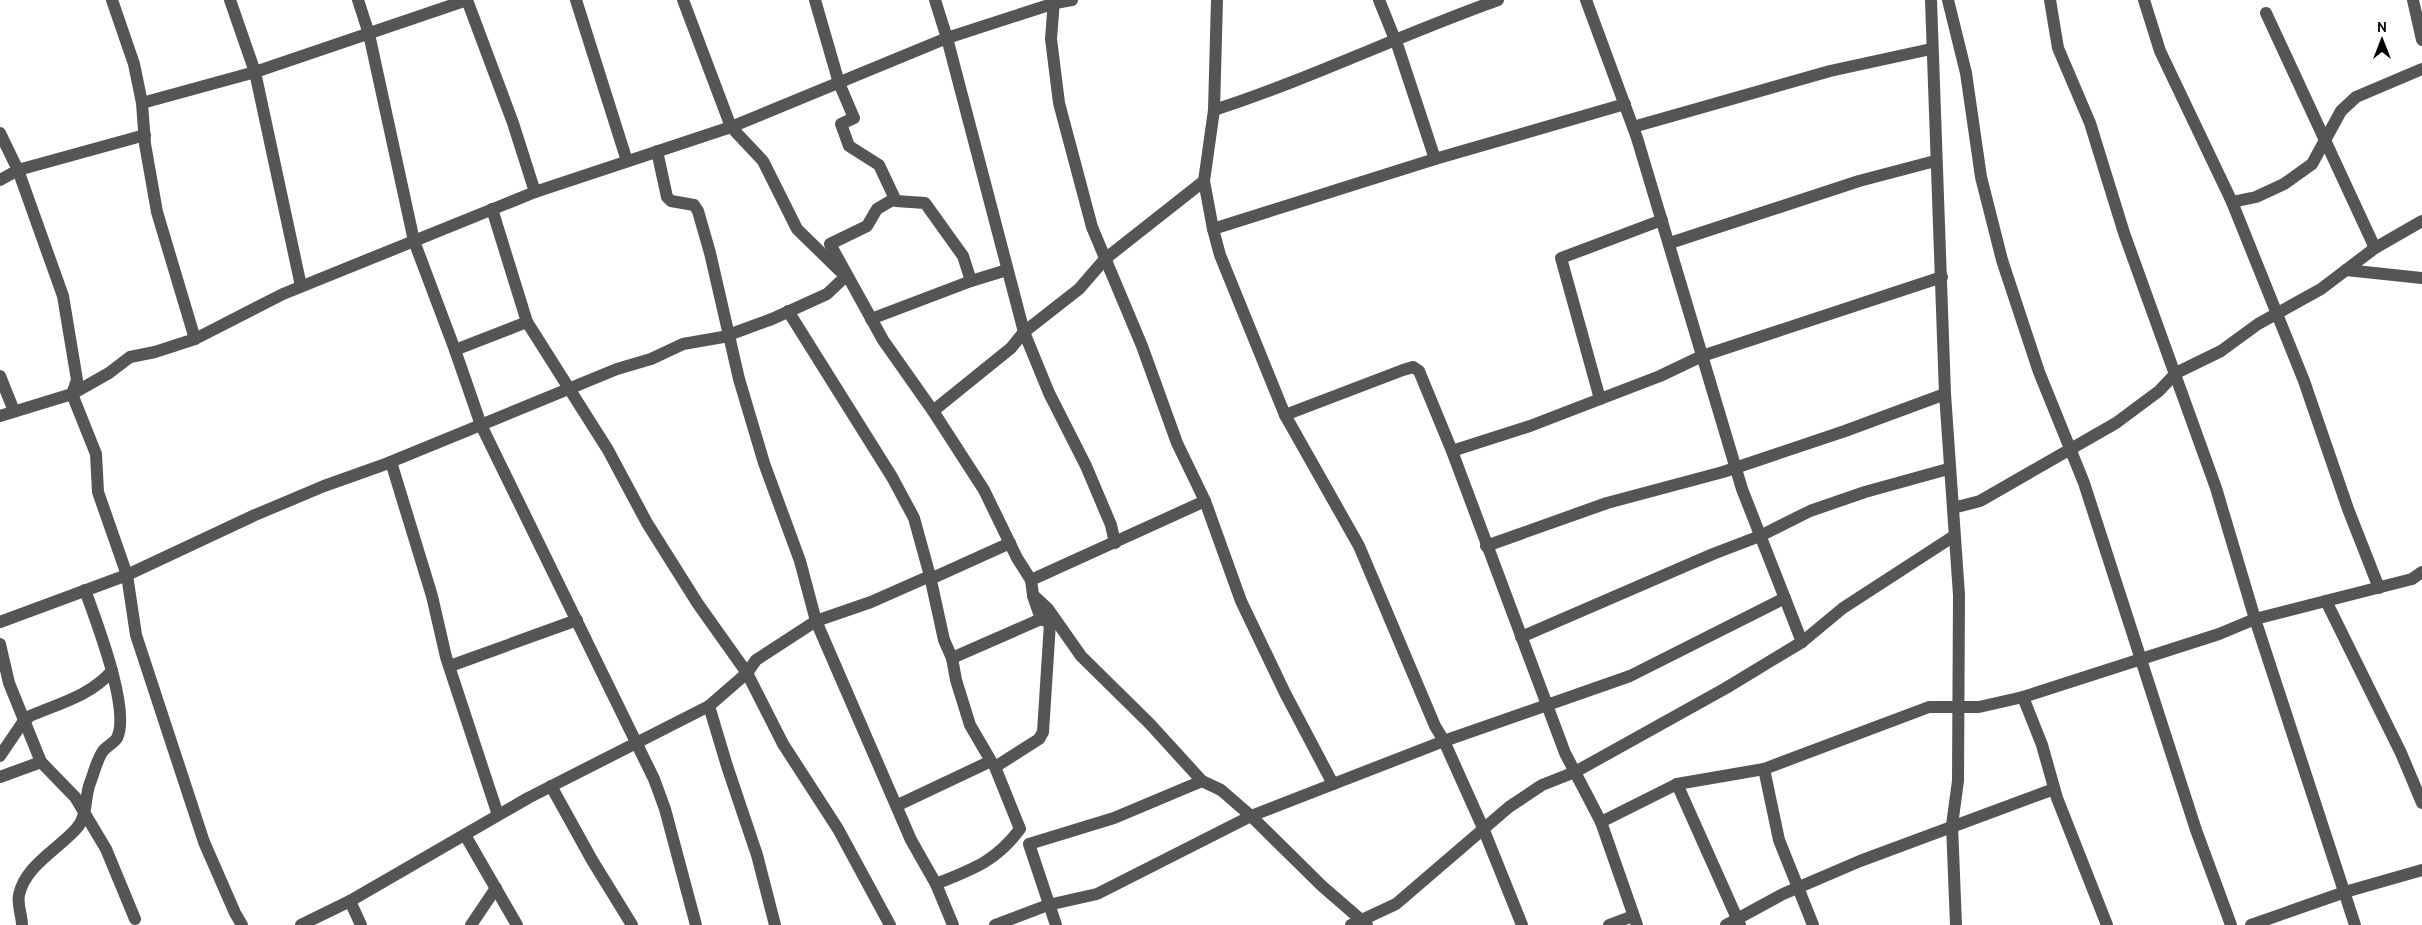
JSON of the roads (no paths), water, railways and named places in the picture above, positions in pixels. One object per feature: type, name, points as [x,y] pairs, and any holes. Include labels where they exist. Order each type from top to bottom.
[{"type":"street","points":[[112,0],[134,64],[142,103],[144,135],[157,212],[194,339]]},
{"type":"street","points":[[230,0],[255,72],[301,286]]},
{"type":"street","points":[[358,0],[369,34],[414,241],[481,425],[637,742],[665,809],[696,925]]},
{"type":"street","points":[[142,103],[255,72],[467,0],[513,123],[535,192]]},
{"type":"street","points":[[576,0],[627,161]]},
{"type":"street","points":[[683,0],[731,127],[763,162],[796,229],[846,276]]},
{"type":"street","points":[[815,0],[839,82],[854,118],[842,124],[849,146],[879,165],[896,202],[925,204],[963,256],[971,281]]},
{"type":"street","points":[[935,0],[947,38],[1024,332],[1049,393],[1086,466],[1111,525],[1115,543]]},
{"type":"street","points":[[0,416],[72,394],[109,374],[130,357],[155,352],[194,339],[301,286],[535,192],[731,127],[947,38],[1055,1],[1072,0]]},
{"type":"street","points":[[1217,0],[1214,110],[1204,181],[1213,229],[1224,264],[1285,415],[1359,546],[1435,726],[1444,741],[1483,828],[1522,925]]},
{"type":"street","points":[[1380,0],[1435,159]]},
{"type":"street","points":[[1214,110],[1259,96],[1394,39],[1498,0]]},
{"type":"street","points":[[1586,0],[1633,128],[1670,244],[1736,467],[1760,536],[1802,642]]},
{"type":"street","points":[[1931,0],[1935,161],[1942,277],[1944,394],[1947,418],[1948,469],[1953,508],[1959,595],[1958,781],[1952,825],[1956,925]]},
{"type":"street","points":[[1948,0],[1966,73],[1980,177],[2002,260],[2039,372],[2084,483],[2196,830],[2231,925]]},
{"type":"street","points":[[2050,0],[2058,48],[2090,123],[2124,233],[2216,488],[2255,619],[2355,925]]},
{"type":"street","points":[[2144,0],[2160,51],[2232,202],[2304,381],[2348,509],[2378,588]]},
{"type":"street","points":[[2413,0],[2422,40]]},
{"type":"street","points":[[1055,1],[1051,39],[1059,103],[1092,226],[1142,346],[1177,443],[1205,501],[1241,601],[1285,694],[1333,784]]},
{"type":"street","points":[[2266,13],[2375,248]]},
{"type":"street","points":[[1633,128],[1830,71],[1931,49]]},
{"type":"street","points":[[2232,202],[2256,197],[2284,184],[2312,164],[2341,111],[2356,97],[2422,69]]},
{"type":"street","points":[[1213,229],[1435,159],[1625,104]]},
{"type":"street","points":[[0,133],[18,170],[62,296],[77,380],[72,394],[96,454],[98,492],[127,575],[136,635],[204,842],[242,925]]},
{"type":"street","points":[[0,180],[18,170],[144,135]]},
{"type":"street","points":[[657,151],[667,197],[672,202],[694,205],[698,211],[730,334],[732,355],[764,463],[800,560],[816,620],[898,805],[911,840],[936,884],[953,925]]},
{"type":"street","points":[[1670,244],[1859,181],[1935,161]]},
{"type":"street","points":[[933,411],[1011,348],[1024,332],[1079,289],[1105,258],[1204,181]]},
{"type":"street","points":[[894,199],[877,210],[867,226],[830,244],[882,340],[933,411],[984,490],[1031,580],[1033,595],[1041,620]]},
{"type":"street","points":[[492,210],[527,322],[608,450],[652,531],[698,604],[746,673],[783,744],[838,829],[890,925]]},
{"type":"street","points":[[1600,399],[1561,258],[1662,220]]},
{"type":"street","points":[[1953,508],[1980,501],[2116,423],[2159,391],[2176,373],[2221,352],[2258,324],[2321,289],[2375,248],[2422,221]]},
{"type":"street","points":[[871,320],[971,281],[1007,270]]},
{"type":"street","points":[[2346,270],[2422,278]]},
{"type":"street","points":[[0,622],[127,575],[255,515],[571,389],[617,368],[651,359],[683,344],[730,334],[788,312],[827,294],[846,276]]},
{"type":"street","points":[[1452,451],[1530,426],[1660,376],[1702,356],[1942,277]]},
{"type":"street","points":[[788,312],[892,477],[914,518],[930,576],[944,640],[952,658],[956,680],[970,725],[991,762],[1020,829]]},
{"type":"street","points":[[454,350],[527,322]]},
{"type":"street","points":[[1285,415],[1413,368],[1419,371],[1452,451],[1486,546],[1566,753],[1601,822],[1635,920],[1610,925]]},
{"type":"street","points":[[0,376],[14,411]]},
{"type":"street","points":[[1486,546],[1607,503],[1736,467],[1845,431],[1944,394]]},
{"type":"street","points":[[391,462],[432,596],[450,666],[498,815]]},
{"type":"street","points":[[1521,637],[1713,554],[1760,536],[1810,511],[1948,469]]},
{"type":"street","points":[[1031,580],[1205,501]]},
{"type":"street","points":[[1033,595],[1048,609],[1081,656],[1150,724],[1202,781],[1221,790],[1251,816],[1360,923],[1396,904],[1483,828],[1509,807],[1542,785],[1575,772],[1726,688],[1802,642],[1843,608],[1954,536]]},
{"type":"street","points":[[301,925],[350,901],[498,815],[552,786],[709,706],[746,673],[756,660],[816,620],[871,602],[930,576],[937,576],[1010,543]]},
{"type":"street","points":[[1601,822],[1677,784],[1764,769],[1928,707],[1979,707],[2023,697],[2219,634],[2255,619],[2412,579],[2422,572]]},
{"type":"street","points":[[22,925],[18,906],[19,894],[27,879],[47,854],[77,829],[84,816],[88,789],[102,752],[116,740],[120,724],[120,707],[112,671],[86,590]]},
{"type":"street","points":[[995,925],[1048,905],[1098,894],[1251,816],[1444,741],[1548,703],[1630,676],[1785,598]]},
{"type":"street","points":[[2326,601],[2401,753],[2422,802]]},
{"type":"street","points":[[450,666],[577,620]]},
{"type":"street","points":[[952,658],[1041,620],[1050,623],[1043,732],[1039,739],[995,767],[1020,829]]},
{"type":"street","points":[[0,644],[9,682],[40,762],[74,797],[106,849],[135,919]]},
{"type":"street","points":[[0,756],[23,722],[30,716],[86,694],[101,683],[112,671]]},
{"type":"street","points":[[2023,697],[2042,745],[2054,789],[2107,925]]},
{"type":"street","points":[[709,706],[757,855],[775,925]]},
{"type":"street","points":[[0,777],[40,762]]},
{"type":"street","points":[[898,805],[991,762]]},
{"type":"street","points":[[1764,769],[1779,840],[1813,925]]},
{"type":"street","points":[[1056,925],[1029,844],[1114,818],[1149,805],[1202,781]]},
{"type":"street","points":[[1677,784],[1739,922]]},
{"type":"street","points":[[552,786],[597,868],[632,925]]},
{"type":"street","points":[[1726,925],[1739,922],[1798,887],[1952,825],[2054,789]]},
{"type":"street","points":[[936,884],[984,864],[1010,842],[1020,829]]},
{"type":"street","points":[[465,835],[517,925]]},
{"type":"street","points":[[2251,925],[2345,892],[2422,870]]},
{"type":"street","points":[[471,925],[496,888]]},
{"type":"street","points":[[350,901],[361,925]]}]
